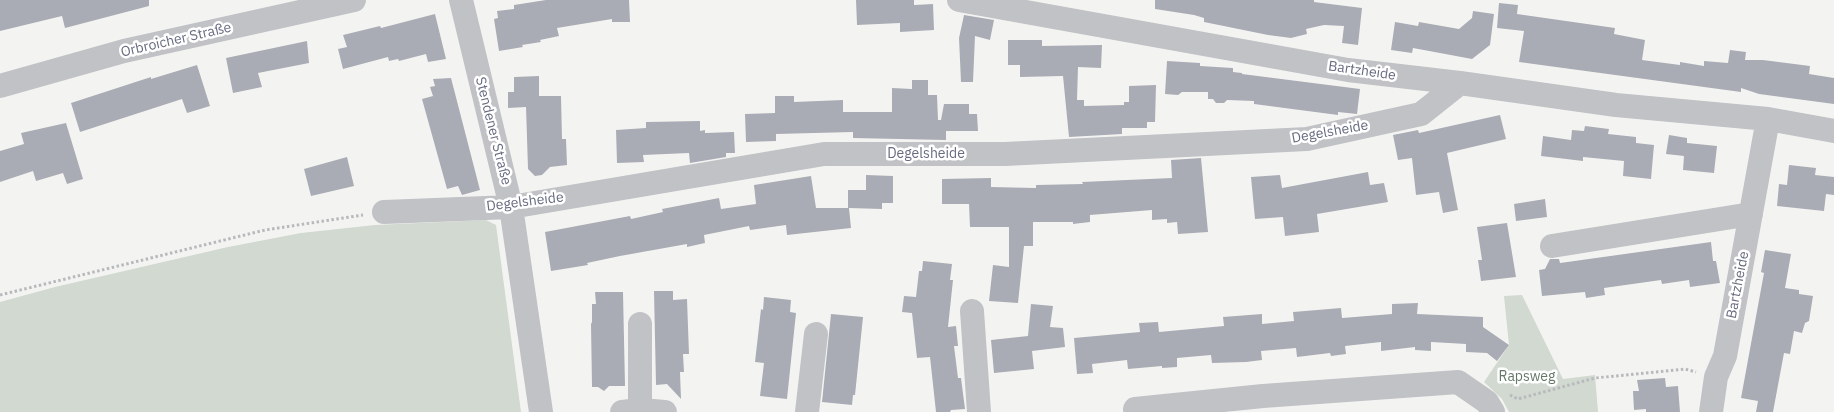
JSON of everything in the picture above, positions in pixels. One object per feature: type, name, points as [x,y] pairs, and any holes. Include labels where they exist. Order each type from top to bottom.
[{"type":"street","name":"Orbroicher Straße","points":[[0,86],[124,51],[354,0]]},
{"type":"street","name":"Stendener Straße","points":[[461,0],[511,207],[541,412]]},
{"type":"street","name":"Bartzheide","points":[[959,0],[1348,70],[1616,105],[1768,119],[1834,131]]},
{"type":"street","name":"Degelsheide","points":[[384,212],[511,207],[824,154],[1005,154],[1307,139],[1421,114],[1460,84]]},
{"type":"street","name":"Bartzheide","points":[[1710,412],[1751,214],[1768,119]]},
{"type":"street","points":[[1552,246],[1751,214]]},
{"type":"street","points":[[972,311],[979,412]]},
{"type":"street","points":[[640,324],[631,411],[665,412]]},
{"type":"street","points":[[806,412],[816,334]]},
{"type":"street","points":[[1135,409],[1174,408],[1263,396],[1458,382],[1490,407]]},
{"type":"path","points":[[0,296],[265,230],[384,212]]},
{"type":"path","points":[[1490,407],[1501,390],[1518,400],[1595,378],[1685,368],[1720,367]]},
{"type":"green space","points":[[486,220],[496,225],[521,412],[0,412],[0,302],[55,287],[228,247],[301,233],[375,225]]},
{"type":"green space","name":"Rapsweg","points":[[1522,295],[1563,379],[1595,375],[1598,412],[1509,412],[1502,399],[1484,382],[1509,345],[1504,296]]},
{"type":"building","points":[[0,0],[149,0],[149,6],[65,28],[62,16],[0,31]]},
{"type":"building","points":[[546,0],[629,0],[630,22],[612,22],[612,19],[557,28],[559,36],[540,40],[541,42],[522,45],[523,47],[499,51],[494,19],[498,18],[497,11],[514,9],[514,5]]},
{"type":"building","points":[[856,0],[914,0],[914,5],[933,4],[934,30],[900,32],[900,23],[857,25]]},
{"type":"building","points":[[1155,0],[1314,0],[1314,2],[1362,8],[1358,45],[1342,43],[1344,26],[1324,25],[1306,29],[1307,34],[1291,38],[1268,35],[1204,22],[1204,18],[1194,15],[1155,9]]},
{"type":"building","points":[[1499,3],[1518,5],[1517,14],[1615,28],[1614,34],[1645,40],[1642,60],[1680,65],[1680,62],[1704,66],[1704,61],[1728,63],[1730,50],[1746,52],[1745,60],[1763,60],[1810,66],[1809,74],[1834,78],[1834,104],[1759,94],[1741,88],[1741,92],[1519,62],[1524,31],[1497,28]]},
{"type":"building","points":[[1473,11],[1494,14],[1490,45],[1472,59],[1413,48],[1412,53],[1391,50],[1395,22],[1418,26],[1419,22],[1459,29],[1472,18]]},
{"type":"building","points":[[435,14],[446,59],[428,62],[426,54],[399,61],[398,59],[389,61],[388,57],[343,69],[338,49],[347,47],[343,35],[380,26],[381,28]]},
{"type":"building","points":[[964,15],[994,20],[990,40],[975,36],[973,82],[961,82],[959,38]]},
{"type":"building","points":[[1008,40],[1042,40],[1042,46],[1102,45],[1101,68],[1078,67],[1077,100],[1084,100],[1084,106],[1124,105],[1124,102],[1129,102],[1129,86],[1156,85],[1155,122],[1147,122],[1147,128],[1122,128],[1122,134],[1069,137],[1063,76],[1020,77],[1020,65],[1008,65]]},
{"type":"building","points":[[307,41],[309,63],[258,73],[262,87],[233,93],[226,58]]},
{"type":"building","points":[[1167,61],[1200,63],[1200,66],[1233,68],[1233,72],[1242,74],[1360,89],[1357,114],[1338,112],[1338,115],[1254,104],[1254,101],[1227,100],[1224,103],[1216,103],[1213,99],[1208,99],[1208,92],[1182,92],[1178,95],[1165,94]]},
{"type":"building","points":[[197,65],[210,106],[187,113],[182,99],[80,132],[71,103],[151,77],[151,79]]},
{"type":"building","points":[[539,76],[539,96],[561,96],[562,139],[566,139],[567,165],[550,167],[542,175],[535,176],[528,169],[526,107],[508,108],[508,92],[514,92],[514,77]]},
{"type":"building","points":[[451,78],[480,190],[462,195],[458,186],[447,189],[422,99],[433,96],[430,87],[435,86],[433,79]]},
{"type":"building","points":[[912,80],[928,80],[928,95],[937,95],[938,120],[941,120],[944,104],[969,104],[969,114],[977,114],[978,131],[946,131],[946,140],[853,138],[853,132],[776,134],[776,141],[746,142],[745,114],[775,113],[775,96],[794,96],[794,102],[843,100],[843,112],[892,112],[892,88],[912,89]]},
{"type":"building","points":[[1500,115],[1506,139],[1447,153],[1458,210],[1443,213],[1439,192],[1416,195],[1412,158],[1398,160],[1393,135],[1418,130],[1419,133]]},
{"type":"building","points":[[700,121],[700,131],[705,130],[705,133],[734,132],[735,153],[726,153],[726,157],[690,163],[689,153],[643,155],[644,162],[617,163],[616,130],[646,128],[646,122]]},
{"type":"building","points":[[66,123],[83,179],[67,184],[63,173],[36,181],[33,171],[0,182],[0,151],[24,144],[21,133]]},
{"type":"building","points":[[1585,126],[1609,129],[1608,134],[1636,137],[1636,143],[1654,145],[1651,179],[1623,176],[1624,161],[1583,157],[1583,161],[1541,156],[1543,136],[1571,140],[1572,130],[1584,131]]},
{"type":"building","points":[[1669,135],[1687,138],[1687,143],[1717,146],[1714,173],[1683,170],[1684,156],[1666,154]]},
{"type":"building","points":[[347,157],[354,186],[311,196],[304,169]]},
{"type":"building","points":[[1201,158],[1208,232],[1178,234],[1177,222],[1167,223],[1167,219],[1152,220],[1152,210],[1090,215],[1090,222],[1073,224],[1073,222],[1033,222],[1033,246],[1024,246],[1018,303],[989,301],[993,265],[1009,267],[1009,227],[970,227],[969,204],[942,204],[942,179],[991,178],[991,187],[1036,188],[1036,185],[1172,178],[1171,160]]},
{"type":"building","points":[[1789,165],[1816,168],[1815,175],[1834,177],[1834,195],[1826,194],[1824,211],[1777,206],[1779,184],[1787,185]]},
{"type":"building","points":[[1368,172],[1370,185],[1384,183],[1388,202],[1317,214],[1319,232],[1285,236],[1283,217],[1255,219],[1251,177],[1280,175],[1282,188]]},
{"type":"building","points":[[866,175],[893,176],[893,203],[882,203],[882,209],[849,208],[851,228],[787,235],[786,225],[750,230],[749,226],[704,235],[705,243],[687,247],[687,244],[620,256],[587,263],[588,265],[551,271],[545,232],[630,216],[631,219],[663,212],[662,209],[719,198],[721,209],[756,204],[754,185],[811,176],[816,208],[848,208],[848,190],[866,190]]},
{"type":"building","points":[[1545,199],[1547,217],[1516,221],[1514,204]]},
{"type":"building","points":[[1507,223],[1516,277],[1481,281],[1478,260],[1482,260],[1477,227]]},
{"type":"building","points":[[1711,242],[1713,261],[1716,261],[1720,283],[1690,287],[1689,280],[1662,284],[1661,280],[1604,288],[1605,295],[1586,298],[1585,292],[1542,296],[1539,270],[1545,269],[1550,259],[1559,259],[1560,263]]},
{"type":"building","points":[[1765,250],[1791,254],[1785,288],[1799,290],[1799,294],[1813,296],[1809,321],[1805,323],[1802,333],[1794,331],[1790,354],[1784,353],[1773,412],[1756,412],[1758,401],[1741,398],[1764,273],[1761,272]]},
{"type":"building","points":[[923,261],[952,264],[950,280],[953,280],[948,327],[956,326],[958,346],[954,346],[958,378],[961,378],[965,409],[936,412],[930,357],[917,358],[912,313],[902,312],[904,296],[916,297],[919,271],[922,271]]},
{"type":"building","points":[[654,291],[673,291],[673,300],[687,299],[689,354],[683,354],[684,372],[680,372],[681,399],[667,384],[656,385]]},
{"type":"building","points":[[595,292],[623,292],[625,386],[609,386],[604,391],[598,387],[592,387],[591,324],[592,304],[596,304]]},
{"type":"building","points":[[764,297],[791,300],[790,312],[796,313],[787,399],[760,396],[764,363],[755,362]]},
{"type":"building","points":[[1418,303],[1417,314],[1483,317],[1483,327],[1509,345],[1497,361],[1487,353],[1466,352],[1466,344],[1431,342],[1431,351],[1415,350],[1415,347],[1381,351],[1381,342],[1345,346],[1346,354],[1331,356],[1330,353],[1297,357],[1296,348],[1261,351],[1262,360],[1246,362],[1212,363],[1211,355],[1177,358],[1177,367],[1162,368],[1162,366],[1128,369],[1127,360],[1092,364],[1093,373],[1077,374],[1074,338],[1140,332],[1139,323],[1158,322],[1159,332],[1224,326],[1223,317],[1262,314],[1262,324],[1294,321],[1293,312],[1341,308],[1342,318],[1392,314],[1392,304]]},
{"type":"building","points":[[1031,304],[1053,306],[1050,327],[1063,328],[1065,347],[1032,351],[1034,369],[994,373],[991,340],[1028,336]]},
{"type":"building","points":[[831,314],[863,317],[855,395],[853,395],[852,405],[822,402]]},
{"type":"building","points":[[1665,378],[1666,387],[1678,386],[1680,412],[1646,412],[1646,409],[1634,410],[1633,391],[1639,391],[1637,380]]}]
